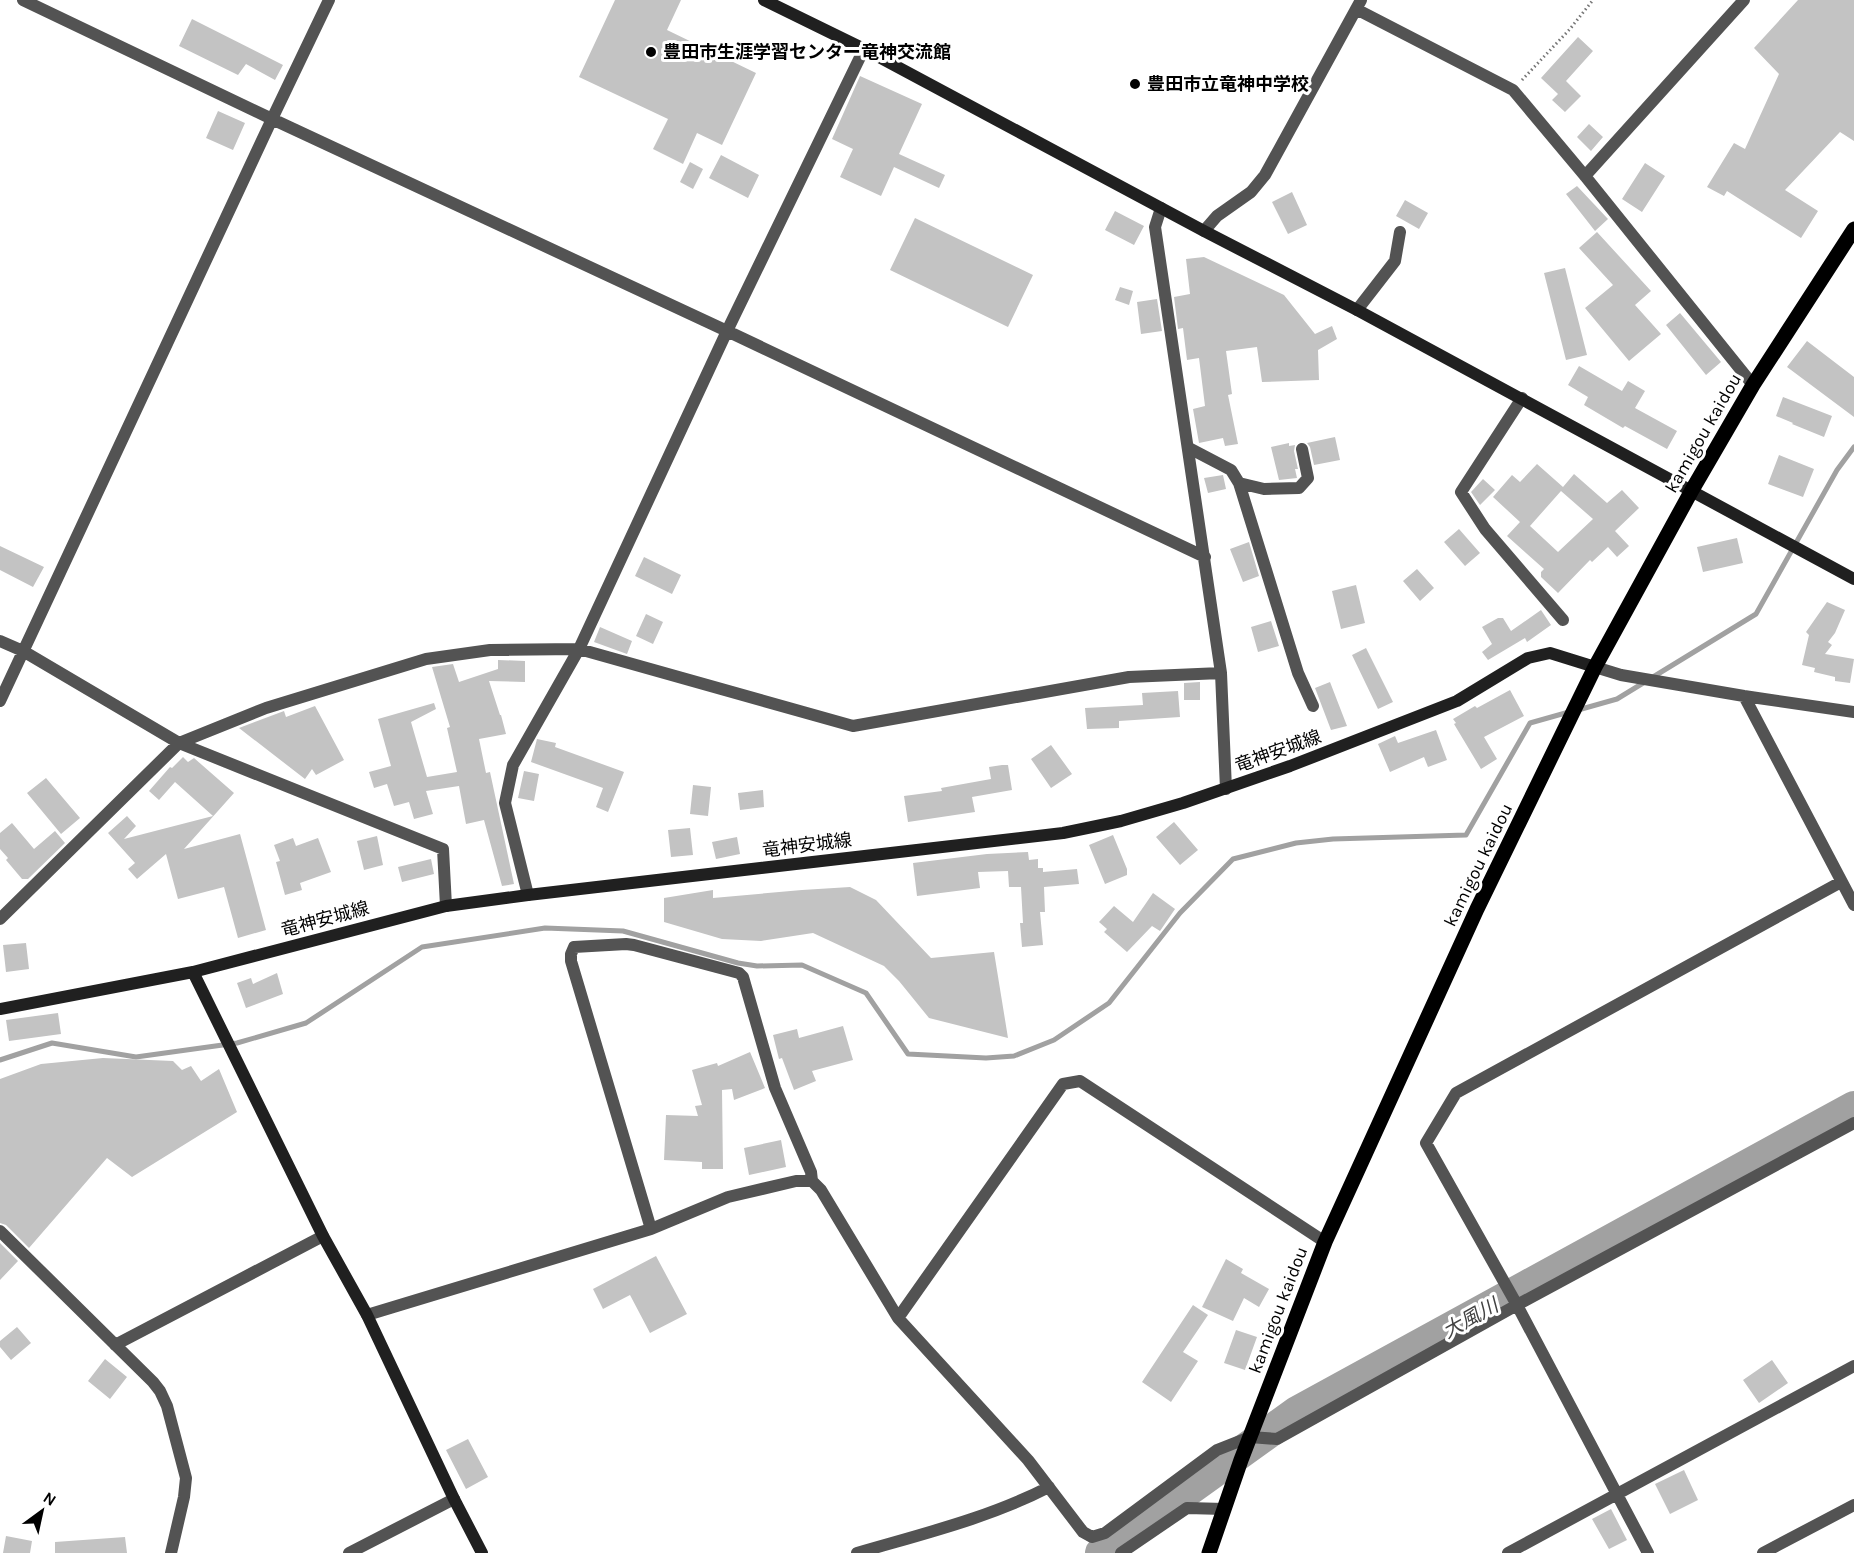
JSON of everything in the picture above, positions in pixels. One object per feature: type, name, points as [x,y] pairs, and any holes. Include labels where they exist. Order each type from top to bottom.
[{"type":"main road","name":"kamigou kaidou","points":[[1209,1553],[1250,1437],[1325,1242],[1477,909],[1595,667],[1692,490],[1753,385],[1854,229]]},
{"type":"street","points":[[0,701],[329,0]]},
{"type":"street","points":[[764,0],[864,49],[1357,310],[1854,579]]},
{"type":"street","points":[[1585,176],[1744,0]]},
{"type":"street","points":[[28,1],[272,119],[1205,557]]},
{"type":"street","points":[[1204,231],[1217,216],[1251,192],[1265,175],[1359,5],[1513,90],[1753,385]]},
{"type":"street","points":[[528,895],[505,803],[513,765],[579,649],[727,331],[864,49]]},
{"type":"street","points":[[1161,208],[1155,227],[1221,673],[1226,789]]},
{"type":"street","points":[[1357,310],[1395,261],[1400,232]]},
{"type":"street","points":[[1522,398],[1461,492],[1485,530],[1563,620]]},
{"type":"street","points":[[1189,448],[1231,470],[1239,483],[1298,673],[1313,706]]},
{"type":"street","points":[[1239,483],[1264,489],[1299,488],[1308,478],[1302,449]]},
{"type":"street","points":[[0,641],[23,651],[179,743],[443,849],[446,906]]},
{"type":"street","points":[[0,919],[179,743],[266,708],[426,659],[490,650],[579,649],[853,726],[1129,677],[1221,673]]},
{"type":"street","name":"竜神安城線","points":[[0,1009],[193,972],[446,906],[1063,833],[1183,804],[1290,766],[1457,701],[1528,658],[1550,653],[1595,667]]},
{"type":"street","points":[[1595,667],[1621,675],[1854,712]]},
{"type":"street","points":[[1744,696],[1854,905]]},
{"type":"street","points":[[1648,1553],[1517,1305],[1426,1143],[1456,1093],[1841,882]]},
{"type":"street","points":[[651,1229],[571,961],[574,947],[634,945],[739,973],[745,984],[775,1088],[811,1172],[812,1181],[821,1190],[898,1318],[1028,1460],[1083,1532],[1092,1536],[1105,1533],[1217,1450],[1250,1437],[1277,1439],[1517,1305],[1854,1123]]},
{"type":"street","points":[[193,972],[323,1236],[367,1316],[482,1553]]},
{"type":"street","points":[[898,1318],[1063,1084],[1080,1081],[1325,1242]]},
{"type":"street","points":[[367,1316],[651,1229],[728,1197],[796,1181],[812,1181]]},
{"type":"street","points":[[0,1231],[160,1391],[167,1406],[186,1478],[171,1553]]},
{"type":"street","points":[[115,1345],[323,1236]]},
{"type":"street","points":[[1508,1553],[1854,1366]]},
{"type":"street","points":[[857,1553],[977,1518],[1049,1487]]},
{"type":"street","points":[[349,1553],[454,1499]]},
{"type":"street","points":[[1763,1553],[1854,1505]]},
{"type":"street","points":[[1121,1553],[1186,1508],[1224,1509]]},
{"type":"path","points":[[1513,90],[1570,29],[1593,0]]},
{"type":"building","name":"豊田市生涯学習センター竜神交流館","points":[[615,0],[681,0],[667,30],[756,73],[722,145],[697,133],[683,164],[653,149],[668,119],[579,77]]},
{"type":"building","points":[[1798,0],[1854,0],[1854,141],[1840,132],[1785,190],[1818,211],[1801,238],[1727,191],[1724,196],[1707,187],[1734,143],[1745,149],[1779,74],[1754,48]]},
{"type":"building","points":[[192,19],[283,65],[275,80],[246,64],[238,75],[179,46]]},
{"type":"building","points":[[1578,37],[1593,51],[1566,81],[1581,96],[1565,112],[1552,100],[1558,94],[1541,78]]},
{"type":"building","points":[[860,76],[922,104],[899,154],[945,175],[939,188],[894,167],[881,196],[840,177],[853,149],[832,139]]},
{"type":"building","points":[[218,111],[245,123],[233,150],[206,138]]},
{"type":"building","points":[[1589,124],[1603,137],[1591,151],[1577,137]]},
{"type":"building","points":[[721,155],[759,175],[748,198],[709,178]]},
{"type":"building","points":[[690,162],[703,169],[693,189],[680,182]]},
{"type":"building","points":[[1645,163],[1665,176],[1642,212],[1622,199]]},
{"type":"building","points":[[1577,186],[1608,219],[1595,231],[1566,194]]},
{"type":"building","points":[[1292,192],[1307,225],[1288,234],[1272,202]]},
{"type":"building","points":[[1405,200],[1428,213],[1419,229],[1396,216]]},
{"type":"building","points":[[1115,211],[1144,226],[1134,245],[1105,230]]},
{"type":"building","points":[[915,218],[1033,275],[1008,327],[890,270]]},
{"type":"building","points":[[1597,232],[1651,291],[1635,305],[1661,334],[1629,361],[1585,308],[1613,285],[1579,248]]},
{"type":"building","points":[[1204,257],[1284,295],[1315,334],[1332,326],[1337,339],[1318,350],[1319,380],[1262,382],[1257,347],[1226,351],[1232,394],[1228,395],[1238,444],[1225,446],[1223,438],[1199,443],[1193,409],[1205,406],[1199,358],[1187,360],[1183,328],[1178,329],[1174,297],[1190,294],[1186,259]]},
{"type":"building","points":[[1565,268],[1587,355],[1566,360],[1544,273]]},
{"type":"building","points":[[1120,287],[1133,291],[1129,305],[1115,300]]},
{"type":"building","points":[[1157,299],[1162,331],[1141,334],[1137,302]]},
{"type":"building","points":[[1680,313],[1721,362],[1706,375],[1666,325]]},
{"type":"building","points":[[1807,341],[1854,377],[1854,417],[1787,367]]},
{"type":"building","points":[[1579,366],[1622,391],[1628,381],[1645,391],[1635,408],[1677,431],[1667,449],[1625,426],[1623,428],[1584,405],[1588,397],[1568,385]]},
{"type":"building","points":[[1783,397],[1832,416],[1824,437],[1776,416]]},
{"type":"building","points":[[1335,437],[1340,460],[1314,465],[1307,443]]},
{"type":"building","points":[[1289,443],[1289,446],[1295,445],[1297,478],[1279,480],[1271,447]]},
{"type":"building","points":[[1779,455],[1814,469],[1803,497],[1768,484]]},
{"type":"building","points":[[1537,464],[1563,487],[1574,474],[1607,503],[1622,490],[1639,508],[1615,531],[1629,546],[1617,557],[1608,547],[1592,562],[1590,560],[1558,593],[1541,577],[1544,569],[1507,536],[1520,522],[1493,497],[1512,475],[1520,482]],"holes":[[[1561,491],[1593,519],[1558,552],[1530,526]]]},
{"type":"building","points":[[1223,475],[1226,489],[1208,493],[1204,478]]},
{"type":"building","points":[[1483,479],[1495,490],[1480,505],[1471,492]]},
{"type":"building","points":[[1459,529],[1480,553],[1465,566],[1444,542]]},
{"type":"building","points":[[1737,538],[1743,563],[1703,572],[1697,547]]},
{"type":"building","points":[[1249,542],[1259,576],[1243,582],[1230,549]]},
{"type":"building","points":[[0,546],[44,567],[33,587],[0,570]]},
{"type":"building","points":[[644,557],[681,575],[672,594],[635,576]]},
{"type":"building","points":[[1417,569],[1434,588],[1420,601],[1403,581]]},
{"type":"building","points":[[1356,585],[1365,623],[1341,629],[1332,591]]},
{"type":"building","points":[[1827,602],[1845,610],[1835,633],[1828,642],[1832,645],[1825,654],[1854,659],[1850,683],[1835,681],[1835,677],[1814,672],[1815,668],[1802,665],[1809,635],[1806,632]]},
{"type":"building","points":[[1541,610],[1551,625],[1527,642],[1525,638],[1488,660],[1482,652],[1492,644],[1482,627],[1498,618],[1503,618],[1511,631]]},
{"type":"building","points":[[646,614],[663,622],[653,644],[636,636]]},
{"type":"building","points":[[1271,621],[1279,646],[1258,652],[1251,627]]},
{"type":"building","points":[[600,627],[632,641],[627,654],[594,642]]},
{"type":"building","points":[[1366,648],[1393,702],[1378,709],[1352,655]]},
{"type":"building","points":[[498,660],[525,661],[525,682],[489,681],[506,734],[479,739],[486,773],[490,772],[514,884],[502,886],[484,820],[466,824],[459,786],[426,791],[433,814],[414,819],[409,802],[394,806],[387,784],[374,788],[369,772],[391,766],[378,719],[434,703],[436,709],[411,722],[427,777],[457,772],[447,728],[450,727],[432,667],[453,664],[459,682],[498,669]]},
{"type":"building","points":[[1200,682],[1200,700],[1184,700],[1184,683]]},
{"type":"building","points":[[1330,682],[1347,726],[1331,730],[1315,688]]},
{"type":"building","points":[[1510,690],[1524,716],[1484,737],[1497,759],[1481,769],[1453,719]]},
{"type":"building","points":[[1178,691],[1180,717],[1119,721],[1119,728],[1087,729],[1085,708],[1143,705],[1142,693]]},
{"type":"building","points":[[315,706],[344,760],[316,775],[312,769],[305,779],[239,728],[284,711],[286,717]]},
{"type":"building","points":[[1436,730],[1447,760],[1428,767],[1424,757],[1390,772],[1378,744],[1395,736],[1398,743]]},
{"type":"building","points":[[537,739],[556,743],[555,747],[624,772],[608,812],[596,807],[603,788],[531,762]]},
{"type":"building","points":[[1051,745],[1072,774],[1051,788],[1031,759]]},
{"type":"building","points":[[183,757],[188,762],[194,758],[234,793],[184,849],[240,834],[266,930],[238,938],[224,887],[178,899],[166,854],[137,879],[128,869],[135,863],[108,833],[127,816],[136,826],[124,839],[213,816],[175,782],[159,800],[149,791],[170,767],[172,768]]},
{"type":"building","points":[[1008,765],[1012,790],[972,797],[975,812],[908,822],[904,796],[942,791],[941,788],[991,779],[989,767]]},
{"type":"building","points":[[524,771],[539,774],[534,801],[518,798]]},
{"type":"building","points":[[46,778],[80,818],[61,834],[27,793]]},
{"type":"building","points":[[693,785],[711,787],[708,816],[690,814]]},
{"type":"building","points":[[763,790],[764,807],[740,810],[738,793]]},
{"type":"building","points":[[1174,822],[1198,850],[1180,865],[1156,837]]},
{"type":"building","points":[[12,823],[34,849],[55,831],[65,843],[28,879],[22,879],[0,849],[0,833]]},
{"type":"building","points":[[690,828],[693,855],[671,857],[668,830]]},
{"type":"building","points":[[1113,835],[1127,869],[1127,875],[1105,884],[1089,845]]},
{"type":"building","points":[[377,836],[383,865],[364,870],[357,841]]},
{"type":"building","points":[[737,837],[740,854],[716,859],[712,842]]},
{"type":"building","points":[[293,838],[296,846],[318,838],[331,872],[300,883],[302,890],[285,895],[276,862],[280,861],[274,845]]},
{"type":"building","points":[[1028,852],[1029,860],[1038,859],[1038,868],[1043,868],[1043,872],[1077,869],[1079,884],[1044,887],[1045,912],[1040,912],[1043,945],[1022,947],[1021,887],[1009,887],[1008,871],[978,872],[980,888],[917,896],[913,863],[987,854]]},
{"type":"building","points":[[431,859],[434,874],[402,882],[398,867]]},
{"type":"building","points":[[850,887],[876,900],[931,958],[994,952],[1008,1038],[929,1018],[884,966],[813,933],[761,941],[722,939],[664,922],[664,898],[713,890],[713,898]]},
{"type":"building","points":[[1153,893],[1175,909],[1160,931],[1152,926],[1127,952],[1104,932],[1107,929],[1099,922],[1114,906],[1133,922]]},
{"type":"building","points":[[26,943],[29,969],[6,972],[3,945]]},
{"type":"building","points":[[277,973],[283,994],[246,1008],[237,983],[251,978],[253,984]]},
{"type":"building","points":[[58,1013],[61,1034],[9,1041],[6,1020]]},
{"type":"building","points":[[843,1026],[853,1060],[812,1071],[816,1081],[794,1090],[782,1058],[779,1059],[773,1035],[797,1029],[799,1038]]},
{"type":"building","points":[[750,1052],[765,1088],[734,1100],[732,1089],[722,1090],[723,1169],[702,1169],[702,1162],[664,1160],[666,1115],[698,1116],[695,1106],[702,1105],[692,1070],[717,1063],[718,1066]]},
{"type":"building","points":[[103,1058],[173,1061],[182,1070],[191,1066],[201,1081],[219,1069],[237,1112],[132,1177],[107,1158],[29,1248],[6,1225],[0,1223],[0,1079],[41,1064]]},
{"type":"building","points":[[781,1140],[786,1167],[749,1175],[744,1148]]},
{"type":"building","points":[[0,1243],[18,1261],[0,1280]]},
{"type":"building","points":[[656,1256],[687,1314],[650,1333],[630,1295],[603,1309],[593,1289]]},
{"type":"building","points":[[1226,1259],[1243,1269],[1241,1273],[1269,1289],[1259,1307],[1244,1298],[1233,1321],[1202,1307]]},
{"type":"building","points":[[1193,1305],[1208,1315],[1183,1352],[1198,1361],[1171,1402],[1142,1382]]},
{"type":"building","points":[[17,1327],[31,1343],[11,1360],[0,1347],[0,1341]]},
{"type":"building","points":[[1236,1330],[1257,1337],[1245,1370],[1224,1363]]},
{"type":"building","points":[[105,1359],[127,1377],[110,1399],[88,1381]]},
{"type":"building","points":[[1772,1360],[1788,1383],[1759,1403],[1743,1380]]},
{"type":"building","points":[[468,1439],[488,1477],[466,1489],[446,1450]]},
{"type":"building","points":[[1684,1470],[1698,1500],[1670,1514],[1655,1484]]},
{"type":"building","points":[[1611,1509],[1627,1540],[1609,1549],[1592,1519]]},
{"type":"building","points":[[6,1536],[32,1541],[30,1553],[3,1553]]},
{"type":"building","points":[[125,1537],[127,1553],[55,1553],[55,1542]]},
{"type":"waterway","points":[[1578,710],[1617,699],[1756,614],[1837,470],[1854,447]]},
{"type":"waterway","points":[[0,1060],[52,1043],[136,1057],[237,1043],[306,1023],[422,947],[545,928],[623,931],[738,963],[757,966],[802,965],[866,993],[908,1054],[986,1058],[1014,1056],[1054,1040],[1109,1003],[1180,913],[1233,859],[1296,843],[1333,839],[1466,835],[1530,723],[1569,712]]},
{"type":"waterway","name":"大風川","points":[[1101,1553],[1297,1412],[1854,1107]]},
{"type":"place","name":"豊田市生涯学習センター竜神交流館","points":[[651,52]]},
{"type":"place","name":"豊田市立竜神中学校","points":[[1135,84]]}]
